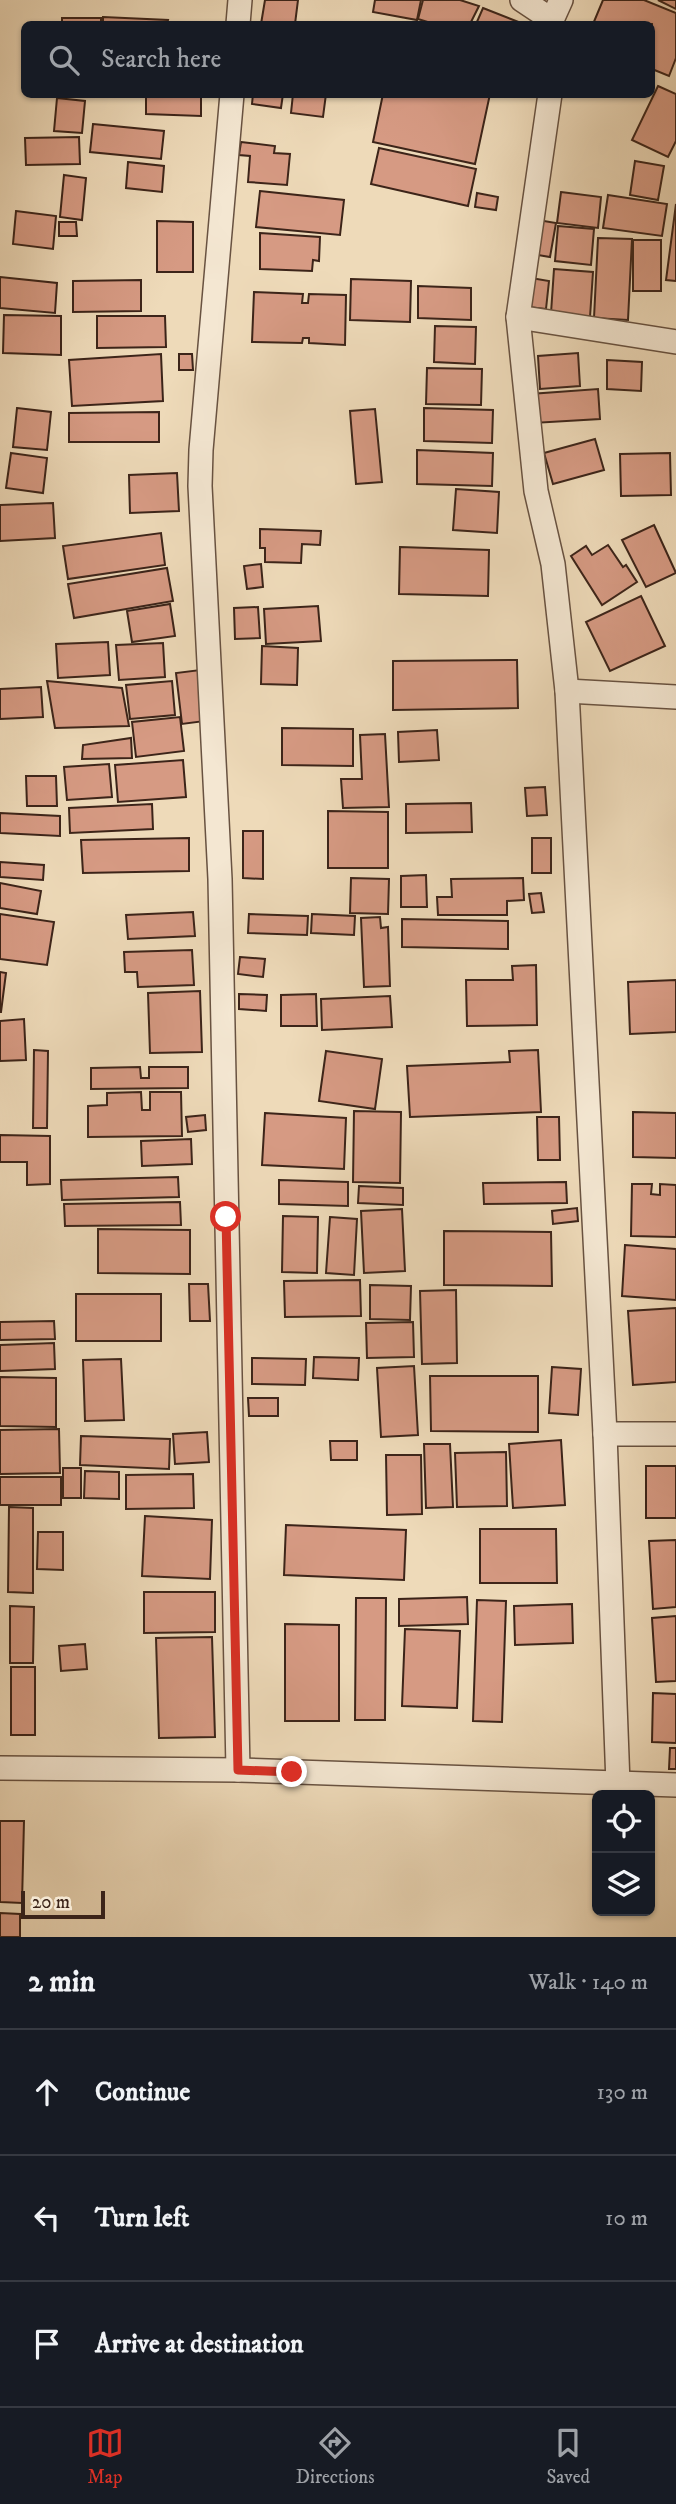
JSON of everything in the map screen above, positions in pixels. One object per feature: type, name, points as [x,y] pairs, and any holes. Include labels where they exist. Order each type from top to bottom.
[{"type":"street","points":[[238,21],[240,0]]},
{"type":"street","points":[[522,0],[555,15]]},
{"type":"street","points":[[232,98],[200,486],[221,890],[238,1770]]},
{"type":"street","points":[[549,98],[518,317],[536,491],[553,564],[567,691],[605,1434],[618,1784]]},
{"type":"street","points":[[518,317],[676,342]]},
{"type":"street","points":[[567,691],[676,697]]},
{"type":"street","points":[[605,1434],[676,1434]]},
{"type":"street","points":[[0,1768],[238,1770],[676,1785]]},
{"type":"building","points":[[265,0],[298,0],[295,21],[262,21]]},
{"type":"building","points":[[375,0],[421,0],[417,20],[373,12]]},
{"type":"building","points":[[423,0],[460,0],[479,6],[472,21],[418,19]]},
{"type":"building","points":[[603,0],[644,0],[676,13],[676,58],[669,76],[655,70],[655,21],[594,21]]},
{"type":"building","points":[[658,0],[676,0],[676,9]]},
{"type":"building","points":[[483,8],[516,21],[477,21]]},
{"type":"building","points":[[103,17],[168,20],[168,21],[103,21]]},
{"type":"building","points":[[62,18],[101,18],[101,21],[62,21]]},
{"type":"building","points":[[658,86],[676,94],[676,141],[668,157],[632,140],[652,98],[655,98]]},
{"type":"building","points":[[57,98],[85,101],[82,133],[54,131]]},
{"type":"building","points":[[146,98],[201,98],[201,116],[146,114]]},
{"type":"building","points":[[253,98],[282,98],[281,108],[252,104]]},
{"type":"building","points":[[293,98],[325,98],[323,117],[291,113]]},
{"type":"building","points":[[382,98],[489,98],[475,164],[373,142]]},
{"type":"building","points":[[93,124],[164,131],[161,159],[90,152]]},
{"type":"building","points":[[79,137],[80,164],[26,165],[25,138]]},
{"type":"building","points":[[241,142],[275,146],[274,153],[290,154],[287,185],[248,182],[250,156],[239,155]]},
{"type":"building","points":[[379,148],[476,169],[468,206],[371,184]]},
{"type":"building","points":[[635,161],[664,166],[658,200],[630,195]]},
{"type":"building","points":[[128,162],[164,166],[162,192],[126,188]]},
{"type":"building","points":[[64,175],[86,178],[82,220],[60,217]]},
{"type":"building","points":[[260,191],[344,200],[340,235],[256,227]]},
{"type":"building","points":[[561,192],[601,197],[598,228],[557,223]]},
{"type":"building","points":[[477,193],[498,197],[496,210],[475,207]]},
{"type":"building","points":[[608,195],[667,204],[662,236],[603,228]]},
{"type":"building","points":[[676,204],[676,281],[666,280]]},
{"type":"building","points":[[16,211],[56,216],[53,249],[13,244]]},
{"type":"building","points":[[538,220],[556,223],[550,257],[532,254]]},
{"type":"building","points":[[157,221],[193,222],[193,272],[157,272]]},
{"type":"building","points":[[59,222],[76,222],[77,236],[59,236]]},
{"type":"building","points":[[558,226],[594,229],[591,265],[555,261]]},
{"type":"building","points":[[260,233],[320,237],[319,261],[313,260],[312,271],[260,269]]},
{"type":"building","points":[[598,238],[632,239],[628,320],[594,318]]},
{"type":"building","points":[[633,240],[661,240],[661,291],[633,291]]},
{"type":"building","points":[[554,269],[593,272],[590,317],[551,313]]},
{"type":"building","points":[[0,277],[57,283],[55,313],[0,308]]},
{"type":"building","points":[[531,278],[549,281],[546,309],[527,307]]},
{"type":"building","points":[[351,279],[411,281],[410,322],[350,320]]},
{"type":"building","points":[[141,280],[141,311],[73,312],[73,281]]},
{"type":"building","points":[[418,286],[471,288],[471,320],[418,318]]},
{"type":"building","points":[[254,292],[303,294],[302,303],[308,303],[309,294],[346,295],[345,345],[309,343],[309,338],[303,338],[302,343],[252,342]]},
{"type":"building","points":[[4,315],[61,316],[61,355],[3,353]]},
{"type":"building","points":[[97,316],[165,316],[166,347],[97,348]]},
{"type":"building","points":[[435,326],[476,327],[475,364],[434,362]]},
{"type":"building","points":[[578,353],[580,386],[540,389],[538,356]]},
{"type":"building","points":[[161,354],[163,401],[72,406],[69,360]]},
{"type":"building","points":[[179,354],[192,354],[193,370],[179,370]]},
{"type":"building","points":[[607,360],[642,362],[641,391],[607,389]]},
{"type":"building","points":[[427,368],[482,369],[481,405],[426,404]]},
{"type":"building","points":[[598,389],[600,419],[533,423],[530,394]]},
{"type":"building","points":[[17,408],[51,412],[47,450],[13,447]]},
{"type":"building","points":[[424,408],[493,410],[492,443],[424,441]]},
{"type":"building","points":[[375,409],[382,482],[356,484],[350,411]]},
{"type":"building","points":[[159,412],[159,442],[69,442],[69,413]]},
{"type":"building","points":[[595,439],[604,470],[553,484],[544,453]]},
{"type":"building","points":[[417,450],[493,453],[492,486],[417,484]]},
{"type":"building","points":[[11,453],[47,458],[43,493],[6,488]]},
{"type":"building","points":[[670,453],[671,495],[621,496],[620,454]]},
{"type":"building","points":[[177,473],[179,511],[130,513],[129,475]]},
{"type":"building","points":[[456,489],[499,492],[497,533],[453,530]]},
{"type":"building","points":[[53,503],[55,538],[0,541],[0,505]]},
{"type":"building","points":[[654,525],[676,573],[646,587],[622,540]]},
{"type":"building","points":[[260,529],[321,531],[320,545],[302,544],[301,563],[265,562],[265,548],[260,548]]},
{"type":"building","points":[[161,533],[165,565],[68,579],[63,546]]},
{"type":"building","points":[[608,545],[637,582],[602,605],[571,556],[586,546],[592,555]]},
{"type":"building","points":[[400,547],[489,550],[488,596],[399,594]]},
{"type":"building","points":[[261,564],[263,587],[247,589],[244,566]]},
{"type":"building","points":[[167,568],[173,601],[74,618],[68,584]]},
{"type":"building","points":[[641,596],[665,646],[610,671],[586,622]]},
{"type":"building","points":[[170,604],[175,636],[132,642],[127,611]]},
{"type":"building","points":[[318,606],[321,641],[266,644],[264,609]]},
{"type":"building","points":[[258,607],[260,638],[235,639],[234,608]]},
{"type":"building","points":[[108,642],[110,675],[58,678],[56,644]]},
{"type":"building","points":[[163,643],[165,677],[119,680],[116,645]]},
{"type":"building","points":[[262,646],[298,648],[297,685],[261,684]]},
{"type":"building","points":[[517,660],[518,708],[393,710],[393,661]]},
{"type":"building","points":[[200,670],[205,721],[182,724],[176,673]]},
{"type":"building","points":[[47,681],[122,688],[129,726],[55,728]]},
{"type":"building","points":[[172,681],[175,715],[130,719],[126,685]]},
{"type":"building","points":[[41,687],[43,717],[0,719],[0,689]]},
{"type":"building","points":[[180,717],[184,751],[136,757],[132,722]]},
{"type":"building","points":[[282,728],[353,729],[353,766],[282,765]]},
{"type":"building","points":[[437,730],[439,760],[399,762],[398,732]]},
{"type":"building","points":[[385,734],[389,807],[343,808],[341,779],[362,779],[360,735]]},
{"type":"building","points":[[131,738],[132,758],[82,759],[83,745]]},
{"type":"building","points":[[183,760],[186,797],[118,802],[115,765]]},
{"type":"building","points":[[109,764],[112,797],[67,800],[64,767]]},
{"type":"building","points":[[26,776],[56,776],[57,806],[27,806]]},
{"type":"building","points":[[545,787],[547,815],[527,816],[525,788]]},
{"type":"building","points":[[471,803],[472,832],[406,833],[406,804]]},
{"type":"building","points":[[152,804],[153,829],[70,833],[69,808]]},
{"type":"building","points":[[328,811],[388,812],[388,868],[328,868]]},
{"type":"building","points":[[0,813],[60,816],[60,836],[0,833]]},
{"type":"building","points":[[243,831],[263,831],[263,879],[243,878]]},
{"type":"building","points":[[189,838],[189,871],[83,873],[81,840]]},
{"type":"building","points":[[532,838],[551,838],[551,873],[532,873]]},
{"type":"building","points":[[0,862],[44,865],[43,880],[0,877]]},
{"type":"building","points":[[426,875],[427,907],[401,907],[401,876]]},
{"type":"building","points":[[351,878],[389,879],[388,914],[350,913]]},
{"type":"building","points":[[523,878],[524,900],[507,901],[507,915],[438,915],[437,897],[452,897],[451,879]]},
{"type":"building","points":[[0,883],[41,891],[37,914],[0,908]]},
{"type":"building","points":[[541,893],[544,912],[532,913],[529,894]]},
{"type":"building","points":[[193,912],[195,936],[128,939],[126,915]]},
{"type":"building","points":[[0,914],[54,922],[47,965],[0,959]]},
{"type":"building","points":[[249,914],[308,916],[307,935],[248,933]]},
{"type":"building","points":[[312,914],[355,916],[354,935],[311,933]]},
{"type":"building","points":[[380,917],[381,928],[388,927],[390,986],[364,987],[361,918]]},
{"type":"building","points":[[402,919],[508,921],[508,949],[402,947]]},
{"type":"building","points":[[192,950],[194,985],[138,987],[137,972],[125,972],[124,952]]},
{"type":"building","points":[[240,957],[265,959],[263,977],[238,974]]},
{"type":"building","points":[[536,965],[537,1025],[467,1026],[466,980],[513,980],[512,966]]},
{"type":"building","points":[[0,972],[6,973],[1,1012],[0,1012]]},
{"type":"building","points":[[676,980],[676,1032],[630,1034],[628,982]]},
{"type":"building","points":[[200,991],[202,1052],[150,1053],[148,993]]},
{"type":"building","points":[[239,994],[267,995],[266,1011],[239,1009]]},
{"type":"building","points":[[316,994],[317,1026],[281,1026],[281,995]]},
{"type":"building","points":[[390,996],[392,1027],[322,1030],[321,999]]},
{"type":"building","points":[[24,1019],[26,1060],[0,1061],[0,1021]]},
{"type":"building","points":[[34,1050],[48,1051],[47,1128],[33,1128]]},
{"type":"building","points":[[538,1050],[541,1112],[410,1117],[407,1066],[510,1062],[509,1051]]},
{"type":"building","points":[[326,1051],[382,1059],[375,1109],[319,1101]]},
{"type":"building","points":[[140,1067],[141,1078],[149,1078],[149,1067],[188,1067],[188,1088],[91,1089],[91,1068]]},
{"type":"building","points":[[141,1092],[142,1110],[150,1110],[150,1092],[181,1092],[182,1136],[88,1137],[88,1106],[107,1105],[107,1093]]},
{"type":"building","points":[[354,1111],[401,1112],[400,1183],[353,1182]]},
{"type":"building","points":[[633,1112],[676,1113],[676,1158],[633,1157]]},
{"type":"building","points":[[265,1113],[346,1118],[344,1169],[262,1165]]},
{"type":"building","points":[[205,1115],[206,1130],[188,1132],[186,1117]]},
{"type":"building","points":[[537,1117],[559,1117],[560,1160],[538,1160]]},
{"type":"building","points":[[0,1135],[50,1136],[50,1184],[27,1185],[27,1162],[0,1162]]},
{"type":"building","points":[[191,1139],[192,1164],[142,1166],[141,1141]]},
{"type":"building","points":[[178,1177],[179,1197],[62,1200],[61,1180]]},
{"type":"building","points":[[279,1180],[348,1182],[348,1206],[279,1204]]},
{"type":"building","points":[[566,1182],[567,1203],[484,1204],[483,1183]]},
{"type":"building","points":[[632,1184],[652,1184],[651,1194],[660,1195],[660,1184],[676,1185],[676,1237],[631,1236]]},
{"type":"building","points":[[359,1186],[403,1188],[403,1205],[358,1203]]},
{"type":"building","points":[[180,1202],[181,1225],[65,1226],[64,1204]]},
{"type":"building","points":[[577,1208],[578,1221],[553,1224],[552,1211]]},
{"type":"building","points":[[402,1209],[405,1271],[364,1273],[361,1211]]},
{"type":"building","points":[[283,1216],[318,1217],[317,1273],[282,1272]]},
{"type":"building","points":[[330,1217],[357,1219],[354,1275],[326,1273]]},
{"type":"building","points":[[98,1229],[190,1230],[190,1274],[98,1273]]},
{"type":"building","points":[[444,1231],[551,1232],[552,1286],[444,1285]]},
{"type":"building","points":[[625,1245],[676,1249],[676,1300],[622,1296]]},
{"type":"building","points":[[360,1280],[361,1316],[285,1317],[284,1281]]},
{"type":"building","points":[[189,1284],[208,1284],[210,1321],[190,1321]]},
{"type":"building","points":[[370,1285],[411,1286],[410,1320],[370,1319]]},
{"type":"building","points":[[456,1290],[457,1363],[422,1364],[420,1291]]},
{"type":"building","points":[[76,1294],[161,1294],[161,1341],[76,1341]]},
{"type":"building","points":[[676,1308],[676,1382],[633,1385],[628,1311]]},
{"type":"building","points":[[54,1321],[55,1339],[0,1340],[0,1322]]},
{"type":"building","points":[[413,1322],[414,1357],[367,1358],[366,1323]]},
{"type":"building","points":[[54,1343],[55,1369],[0,1371],[0,1345]]},
{"type":"building","points":[[314,1357],[359,1358],[358,1380],[313,1378]]},
{"type":"building","points":[[252,1358],[306,1359],[305,1385],[252,1384]]},
{"type":"building","points":[[121,1359],[124,1420],[85,1421],[83,1360]]},
{"type":"building","points":[[414,1366],[418,1435],[381,1437],[377,1368]]},
{"type":"building","points":[[552,1367],[581,1369],[578,1415],[549,1413]]},
{"type":"building","points":[[430,1376],[538,1376],[538,1432],[431,1431]]},
{"type":"building","points":[[0,1377],[56,1378],[56,1427],[0,1426]]},
{"type":"building","points":[[248,1398],[278,1398],[278,1416],[249,1416]]},
{"type":"building","points":[[59,1429],[60,1473],[0,1474],[0,1430]]},
{"type":"building","points":[[207,1432],[209,1462],[175,1464],[173,1434]]},
{"type":"building","points":[[81,1436],[170,1439],[169,1469],[80,1465]]},
{"type":"building","points":[[561,1440],[565,1505],[513,1508],[509,1444]]},
{"type":"building","points":[[330,1441],[357,1441],[357,1460],[331,1460]]},
{"type":"building","points":[[424,1444],[450,1444],[453,1507],[426,1508]]},
{"type":"building","points":[[506,1452],[507,1506],[457,1507],[455,1453]]},
{"type":"building","points":[[386,1455],[421,1455],[422,1514],[387,1515]]},
{"type":"building","points":[[646,1466],[676,1466],[676,1518],[646,1518]]},
{"type":"building","points":[[63,1468],[81,1468],[81,1498],[63,1498]]},
{"type":"building","points":[[85,1471],[119,1472],[119,1499],[84,1498]]},
{"type":"building","points":[[193,1474],[194,1508],[126,1509],[126,1475]]},
{"type":"building","points":[[0,1477],[61,1477],[61,1505],[0,1505]]},
{"type":"building","points":[[9,1507],[33,1508],[33,1593],[8,1592]]},
{"type":"building","points":[[145,1516],[212,1520],[210,1579],[142,1576]]},
{"type":"building","points":[[286,1525],[406,1530],[404,1580],[284,1575]]},
{"type":"building","points":[[480,1529],[556,1529],[557,1583],[480,1583]]},
{"type":"building","points":[[38,1532],[63,1532],[63,1570],[37,1569]]},
{"type":"building","points":[[676,1540],[676,1607],[653,1609],[649,1541]]},
{"type":"building","points":[[144,1592],[215,1592],[215,1632],[144,1633]]},
{"type":"building","points":[[467,1597],[468,1624],[399,1626],[399,1599]]},
{"type":"building","points":[[356,1598],[386,1598],[385,1720],[355,1720]]},
{"type":"building","points":[[477,1600],[506,1601],[502,1722],[473,1721]]},
{"type":"building","points":[[572,1604],[573,1643],[515,1645],[514,1606]]},
{"type":"building","points":[[10,1606],[34,1607],[33,1663],[10,1663]]},
{"type":"building","points":[[676,1616],[676,1681],[656,1682],[652,1618]]},
{"type":"building","points":[[285,1624],[339,1625],[339,1721],[285,1721]]},
{"type":"building","points":[[405,1629],[460,1631],[457,1708],[402,1706]]},
{"type":"building","points":[[212,1637],[215,1737],[159,1738],[156,1638]]},
{"type":"building","points":[[85,1644],[87,1669],[61,1671],[59,1646]]},
{"type":"building","points":[[11,1667],[35,1667],[35,1735],[11,1735]]},
{"type":"building","points":[[653,1693],[676,1694],[676,1743],[652,1742]]},
{"type":"building","points":[[670,1748],[676,1748],[676,1769],[669,1769]]},
{"type":"building","points":[[0,1821],[24,1821],[22,1903],[0,1902]]},
{"type":"building","points":[[0,1913],[20,1914],[20,1937],[0,1937]]},
{"type":"route","points":[[226,1217],[238,1770],[292,1772]]}]
